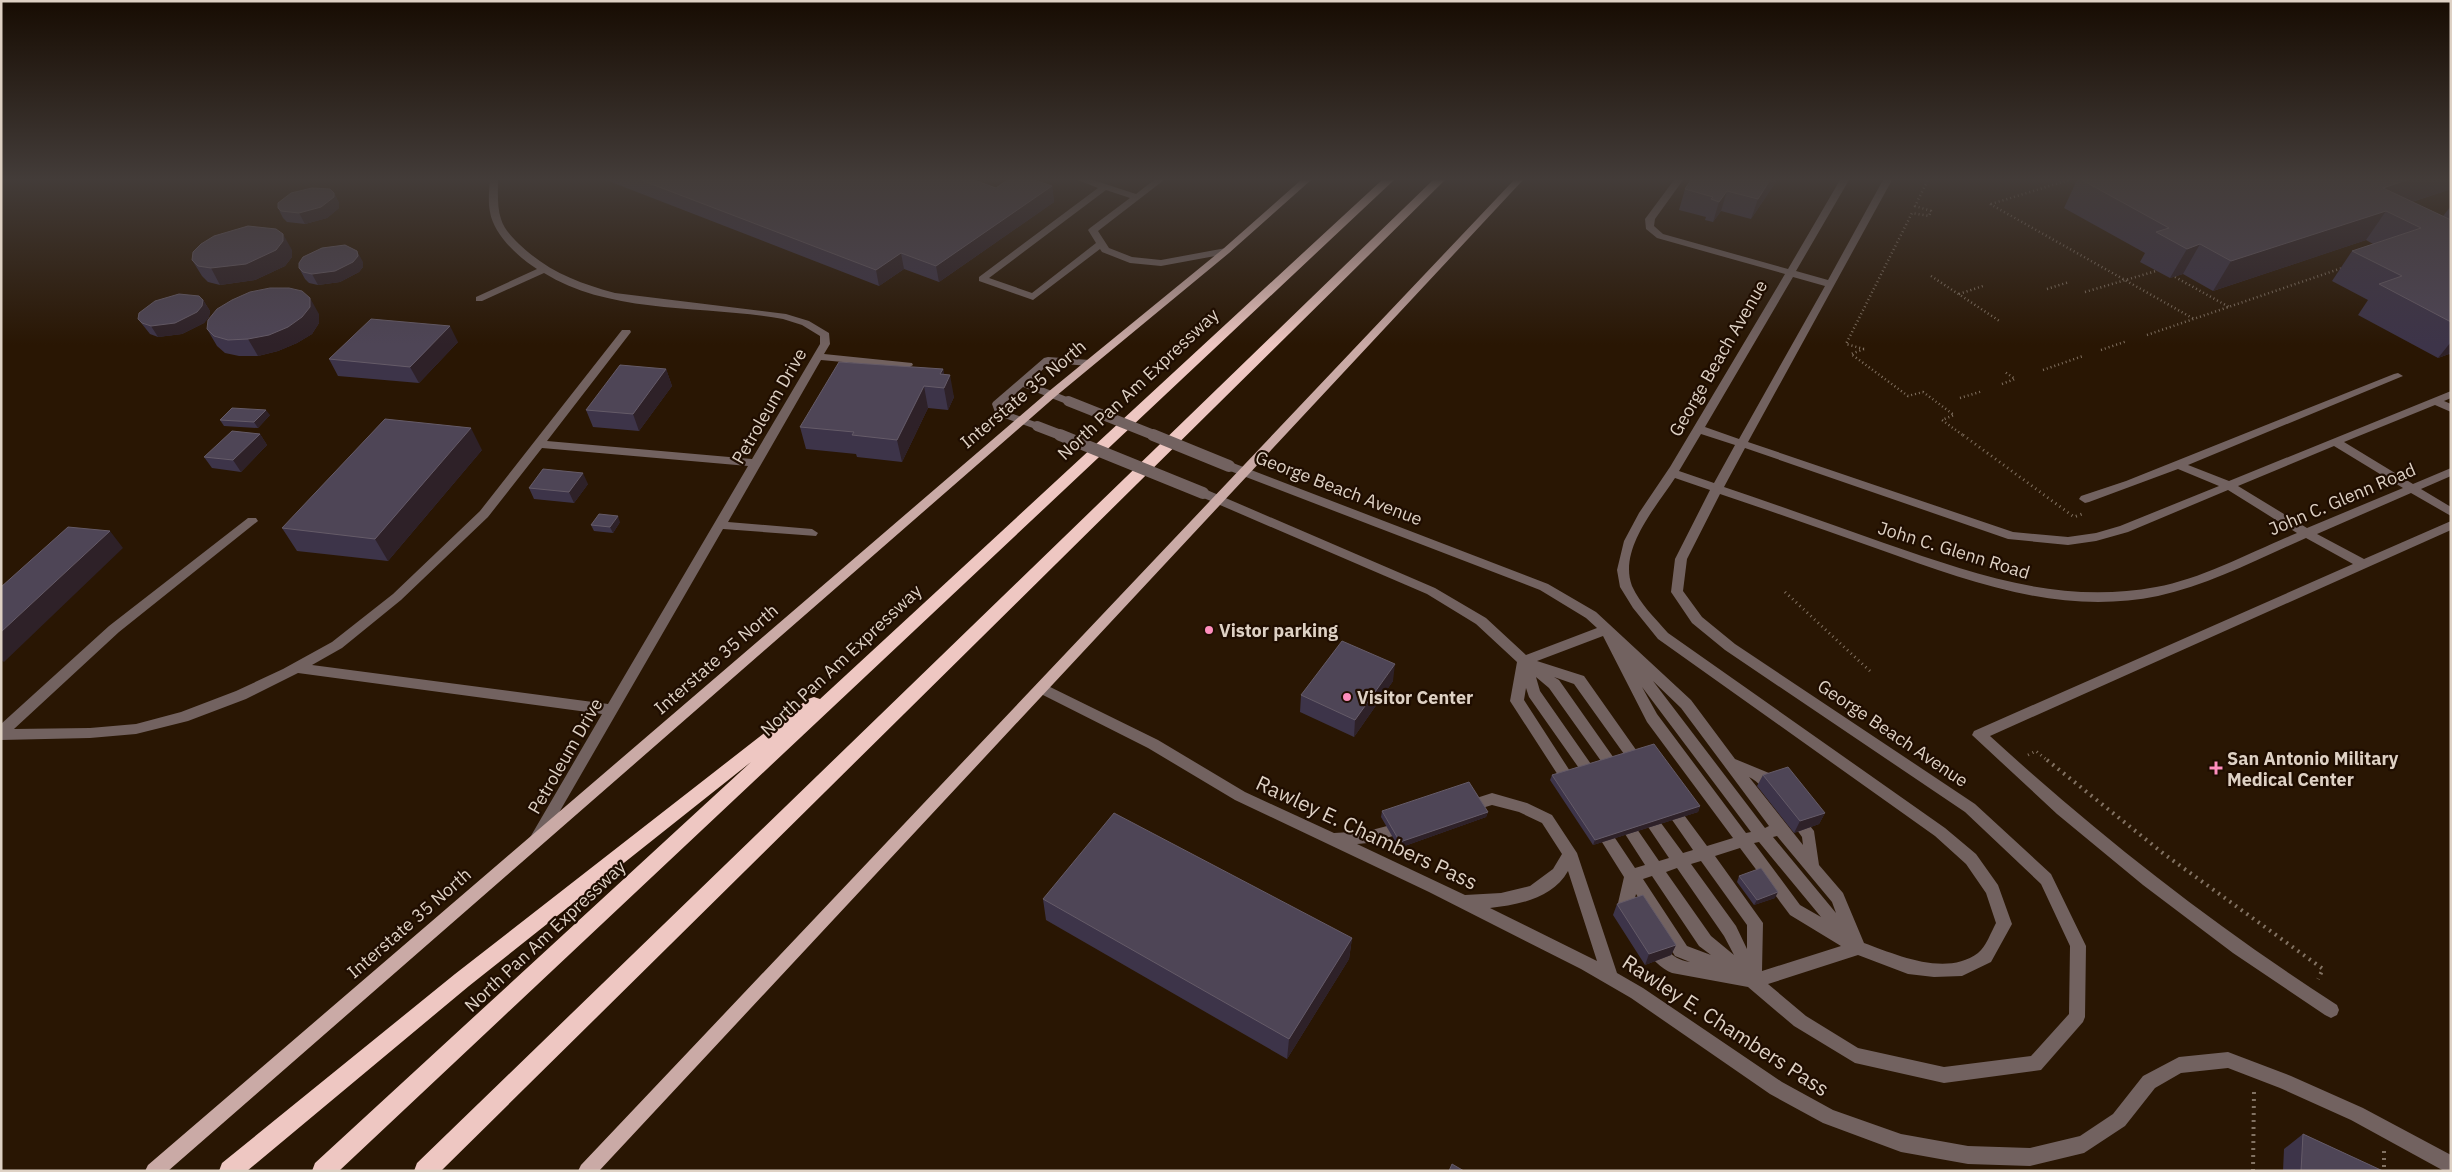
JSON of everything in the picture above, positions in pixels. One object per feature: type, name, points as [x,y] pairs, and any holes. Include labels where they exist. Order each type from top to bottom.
[{"type":"highway","name":"North Pan Am Expressway","points":[[323,1171],[1330,235]]},
{"type":"highway","points":[[425,1171],[1384,235]]},
{"type":"highway","points":[[230,1171],[462,980],[899,636]]},
{"type":"main road","name":"Interstate 35 North","points":[[154,1171],[1052,394],[1245,235]]},
{"type":"main road","points":[[588,1171],[1467,235]]},
{"type":"street","name":"Petroleum Drive","points":[[507,235],[520,252],[544,269],[576,285],[600,293],[760,312],[808,324],[826,335],[826,344],[536,841]]},
{"type":"street","points":[[1041,235],[982,279],[1033,296],[1101,244]]},
{"type":"street","points":[[1096,235],[1105,250],[1130,260],[1162,263],[1226,251]]},
{"type":"street","points":[[1659,235],[1830,284]]},
{"type":"street","name":"George Beach Avenue","points":[[1022,383],[1244,472],[1544,587],[1591,615],[1606,630],[1652,718],[1795,910],[1858,948],[1908,967],[1934,970],[1962,969],[1985,958],[2004,924],[1993,890],[1971,859],[1940,832],[1663,636],[1633,599],[1623,572],[1627,547],[1637,523],[1673,472],[1813,235]]},
{"type":"street","name":"George Beach Avenue","points":[[1614,807],[1705,941],[1800,1021],[1855,1055],[1944,1075],[2035,1064],[2077,1017],[2078,946],[2046,879],[1970,808],[1730,646],[1697,620],[1677,592],[1681,559],[1716,488],[1857,235]]},
{"type":"street","points":[[479,299],[544,269]]},
{"type":"street","points":[[1,734],[90,733],[136,729],[183,717],[296,668],[337,645],[373,618],[438,560],[484,514],[626,332]]},
{"type":"street","points":[[818,357],[908,365]]},
{"type":"street","points":[[1090,363],[1048,360],[997,404],[1000,413],[1203,493],[1431,591],[1481,621],[1524,661],[1554,684],[1625,784]]},
{"type":"street","points":[[2086,499],[2179,465],[2398,376]]},
{"type":"street","name":"John C. Glenn Road","points":[[1698,429],[2012,536],[2068,541],[2096,537],[2124,529],[2451,394]]},
{"type":"street","points":[[2435,400],[2451,409]]},
{"type":"street","points":[[2335,442],[2451,512]]},
{"type":"street","points":[[539,444],[756,463]]},
{"type":"street","points":[[2179,465],[2228,485],[2306,533],[2364,564]]},
{"type":"street","name":"John C. Glenn Road","points":[[1673,472],[1970,576],[2007,587],[2062,597],[2118,598],[2152,594],[2185,585],[2451,472]]},
{"type":"street","points":[[1,734],[114,629],[252,521]]},
{"type":"street","points":[[720,525],[812,533]]},
{"type":"street","points":[[2331,1010],[2263,967],[2179,905],[2093,837],[1979,735],[2451,526]]},
{"type":"street","points":[[1524,661],[1606,630]]},
{"type":"street","points":[[1606,630],[1686,704],[1780,829],[1838,898],[1858,948]]},
{"type":"street","points":[[1606,630],[1823,910],[1858,948]]},
{"type":"street","points":[[1524,661],[1579,680],[1649,777]]},
{"type":"street","points":[[1524,661],[1534,693],[1602,791]]},
{"type":"street","points":[[1524,661],[1517,701],[1578,794]]},
{"type":"street","points":[[296,668],[612,710]]},
{"type":"street","name":"Rawley E. Chambers Pass","points":[[1042,688],[1153,744],[1240,796],[1463,902],[1610,977],[1684,1024],[1776,1088],[1829,1118],[1901,1143],[1968,1155],[2030,1157],[2084,1144],[2119,1120],[2149,1082],[2180,1064],[2228,1060],[2285,1082],[2357,1114],[2451,1166]]},
{"type":"street","points":[[1730,763],[1764,777],[1809,835],[1812,866]]},
{"type":"street","points":[[1660,793],[1755,923],[1754,981]]},
{"type":"street","points":[[1453,811],[1492,799],[1522,807],[1547,819],[1570,853],[1610,977]]},
{"type":"street","points":[[1636,800],[1730,931],[1754,981]]},
{"type":"street","points":[[1589,810],[1681,951],[1754,981]]},
{"type":"street","points":[[1331,839],[1368,837],[1422,822]]},
{"type":"street","points":[[1632,876],[1780,829]]},
{"type":"street","points":[[1463,902],[1495,901],[1528,896],[1557,876],[1570,853]]},
{"type":"street","points":[[1632,876],[1626,903],[1655,952],[1672,966],[1754,981],[1858,948]]},
{"type":"path","points":[[1901,235],[1846,344],[1864,349],[1851,354],[1908,396],[1923,392],[1942,405],[1954,415],[1942,420],[2074,517],[2090,511]]},
{"type":"path","points":[[2045,235],[2195,320]]},
{"type":"path","points":[[2147,335],[2195,320],[2351,264]]},
{"type":"path","points":[[2085,292],[2156,271]]},
{"type":"path","points":[[1931,276],[2001,322]]},
{"type":"path","points":[[2175,277],[2229,307]]},
{"type":"path","points":[[2047,289],[2068,282]]},
{"type":"path","points":[[1958,294],[1983,286]]},
{"type":"path","points":[[2101,350],[2127,341]]},
{"type":"path","points":[[2044,370],[2082,356]]},
{"type":"path","points":[[2002,384],[2015,379],[2005,372]]},
{"type":"path","points":[[1960,398],[1983,391]]},
{"type":"path","points":[[1785,592],[1872,672]]},
{"type":"path","points":[[2024,757],[2036,751],[2164,854],[2323,970],[2315,986]]},
{"type":"path","points":[[2253,1171],[2254,1090]]},
{"type":"path","points":[[2384,1148],[2384,1171]]},
{"type":"building","points":[[283,235],[283,241],[276,250],[246,264],[211,268],[198,266],[192,260],[193,252],[201,244],[214,236]]},
{"type":"building","points":[[784,235],[981,235],[936,266],[901,253],[876,270]]},
{"type":"building","points":[[2161,235],[2313,235],[2231,261],[2200,244],[2187,249]]},
{"type":"building","points":[[2401,235],[2451,235],[2451,322],[2379,284],[2402,276],[2352,251]]},
{"type":"building","points":[[345,245],[357,251],[358,256],[353,262],[335,271],[312,274],[303,272],[299,268],[299,263],[303,257],[322,248]]},
{"type":"building","points":[[270,288],[289,288],[302,291],[310,298],[310,307],[302,317],[288,327],[269,335],[228,340],[214,336],[207,329],[208,320],[217,309],[250,292]]},
{"type":"building","points":[[179,294],[199,296],[203,300],[202,306],[197,312],[175,323],[151,326],[142,323],[138,319],[139,313],[155,301]]},
{"type":"building","points":[[371,319],[450,326],[410,367],[329,359]]},
{"type":"building","points":[[839,362],[943,369],[940,374],[950,375],[944,388],[924,386],[897,440],[852,435],[854,432],[800,427]]},
{"type":"building","points":[[620,365],[666,369],[633,414],[586,410]]},
{"type":"building","points":[[232,408],[266,410],[254,422],[220,420]]},
{"type":"building","points":[[385,419],[471,428],[375,539],[282,528]]},
{"type":"building","points":[[232,431],[260,434],[233,460],[204,457]]},
{"type":"building","points":[[543,469],[583,473],[569,492],[529,488]]},
{"type":"building","points":[[599,514],[618,516],[610,527],[591,525]]},
{"type":"building","points":[[68,527],[110,531],[1,632],[1,587]]},
{"type":"building","name":"Visitor Center","points":[[1342,641],[1395,664],[1355,720],[1301,695]]},
{"type":"building","points":[[1654,744],[1700,806],[1595,840],[1552,775]]},
{"type":"building","points":[[1788,767],[1825,813],[1800,821],[1763,775]]},
{"type":"building","points":[[1469,782],[1488,812],[1400,842],[1382,811]]},
{"type":"building","points":[[1114,813],[1352,938],[1289,1039],[1043,899]]},
{"type":"building","points":[[1761,868],[1778,892],[1757,900],[1739,876]]},
{"type":"building","points":[[1643,895],[1676,945],[1649,954],[1617,904]]},
{"type":"building","points":[[2303,1134],[2383,1171],[2301,1171]]},
{"type":"building","points":[[1452,1164],[1464,1171],[1449,1171]]},
{"type":"place","name":"Vistor parking","points":[[1209,630]]},
{"type":"place","name":"Visitor Center","points":[[1347,697]]},
{"type":"place","name":"San Antonio Military Medical Center","points":[[2216,768]]}]
